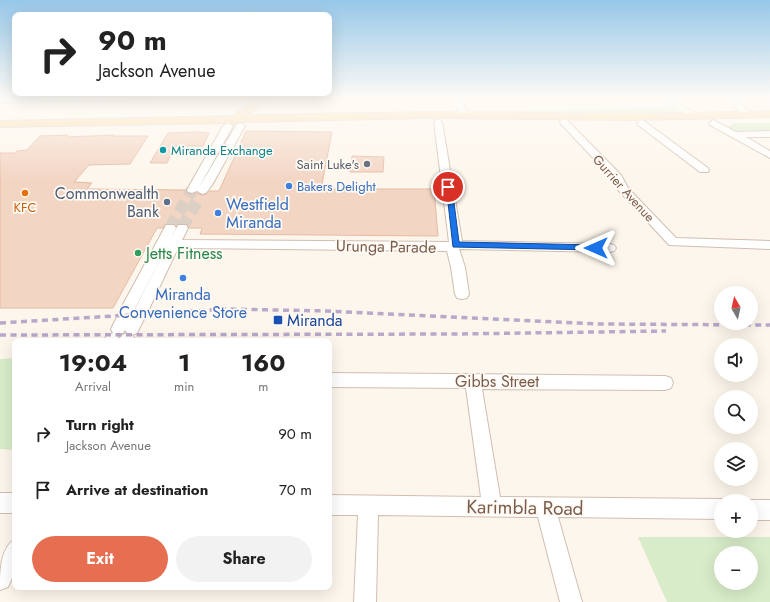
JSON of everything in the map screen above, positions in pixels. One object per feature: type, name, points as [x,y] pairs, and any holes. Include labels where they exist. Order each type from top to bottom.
[{"type":"main road","points":[[0,131],[176,125]]},
{"type":"street","points":[[192,190],[237,125]]},
{"type":"street","points":[[202,191],[207,185],[234,135],[237,125]]},
{"type":"street","points":[[439,125],[454,246],[462,294]]},
{"type":"street","name":"Gurrier Avenue","points":[[567,125],[616,177],[623,189],[673,242],[770,245]]},
{"type":"street","points":[[642,125],[704,170]]},
{"type":"street","points":[[717,125],[770,154]]},
{"type":"street","points":[[734,135],[770,134]]},
{"type":"street","points":[[126,327],[176,228]]},
{"type":"street","name":"Urunga Parade","points":[[168,244],[610,248]]},
{"type":"street","name":"Gibbs Street","points":[[332,380],[665,383]]},
{"type":"street","points":[[473,381],[492,506]]},
{"type":"street","points":[[0,503],[12,503]]},
{"type":"street","name":"Karimbla Road","points":[[332,505],[714,509]]},
{"type":"street","points":[[365,602],[368,506]]},
{"type":"street","points":[[545,507],[571,602]]},
{"type":"street","points":[[758,510],[770,510]]},
{"type":"street","points":[[0,579],[12,556]]},
{"type":"green space","points":[[731,125],[770,125],[770,134],[746,134],[727,128]]},
{"type":"green space","points":[[12,358],[12,450],[0,449],[0,359]]},
{"type":"green space","points":[[638,537],[770,537],[770,602],[667,602]]},
{"type":"building","name":"Westfield Miranda","points":[[246,131],[332,132],[321,189],[434,189],[438,236],[200,234],[202,228],[189,228],[186,224],[166,224],[163,228],[157,228],[113,308],[0,308],[0,153],[16,153],[17,151],[27,150],[40,136],[148,136],[130,164],[89,165],[74,182],[92,183],[87,189],[186,190],[188,193],[197,193],[202,195],[210,191],[219,191]]},
{"type":"building","name":"Miranda Exchange","points":[[168,133],[209,133],[203,146],[175,146],[167,163],[150,163]]},
{"type":"building","name":"Saint Luke's","points":[[352,156],[384,157],[383,172],[350,172]]},
{"type":"tunnel","points":[[170,228],[192,190]]},
{"type":"tunnel","points":[[182,228],[198,199]]},
{"type":"railway","points":[[0,323],[226,309],[327,311],[600,324],[770,325]]},
{"type":"railway","points":[[0,335],[456,334],[666,331]]},
{"type":"place","name":"Miranda Exchange","points":[[163,150]]},
{"type":"place","name":"Saint Luke's","points":[[367,164]]},
{"type":"place","name":"Bakers Delight","points":[[289,186]]},
{"type":"place","name":"KFC","points":[[25,193]]},
{"type":"place","name":"Commonwealth Bank","points":[[167,202]]},
{"type":"place","name":"Westfield Miranda","points":[[218,213]]},
{"type":"place","name":"Jetts Fitness","points":[[138,253]]},
{"type":"place","name":"Miranda Convenience Store","points":[[183,278]]},
{"type":"place","name":"Miranda","points":[[278,320]]},
{"type":"route","points":[[448,187],[456,245],[596,248]]}]
